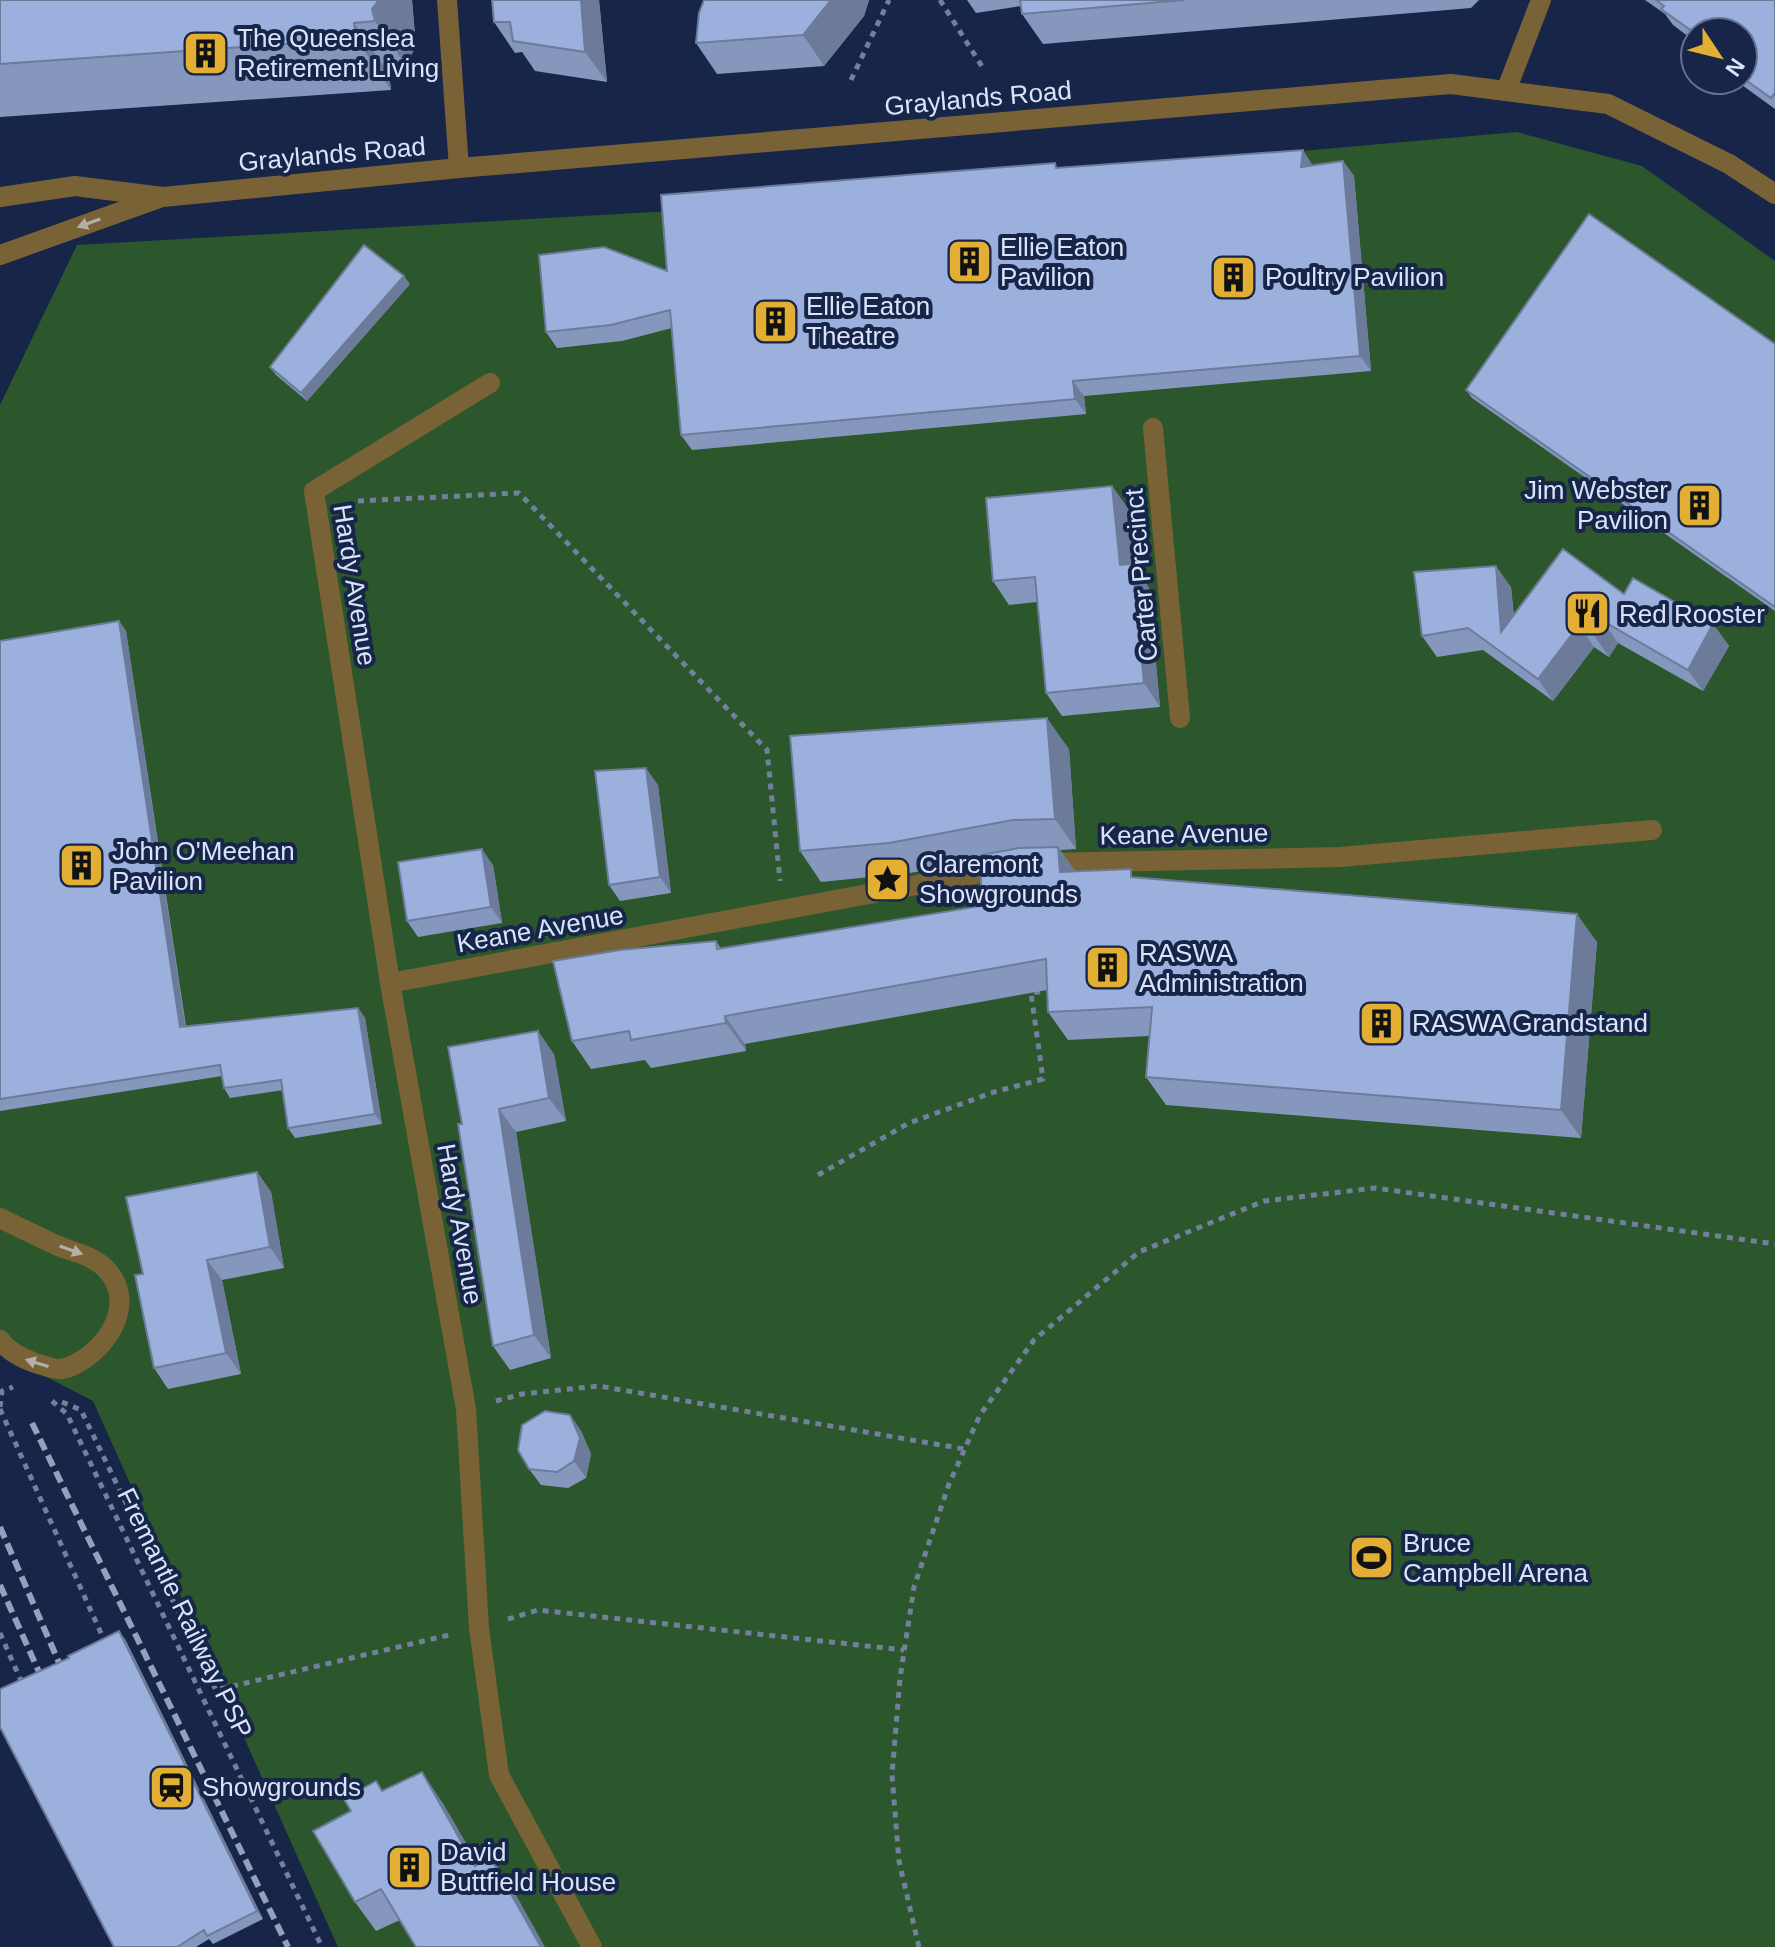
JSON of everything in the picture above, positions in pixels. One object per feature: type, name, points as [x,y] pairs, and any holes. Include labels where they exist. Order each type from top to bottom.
[{"type":"street","points":[[447,0],[459,168]]},
{"type":"street","points":[[1506,91],[1541,0]]},
{"type":"street","name":"Graylands Road","points":[[0,197],[75,186],[163,197],[459,168],[1451,84],[1608,104],[1729,164],[1775,194]]},
{"type":"street","name":"Graylands Road","points":[[0,255],[163,197]]},
{"type":"street","points":[[315,498],[490,383]]},
{"type":"street","name":"Carter Precinct","points":[[1153,428],[1180,718]]},
{"type":"street","name":"Hardy Avenue","points":[[315,498],[390,983],[466,1409],[479,1628],[499,1775],[592,1947]]},
{"type":"street","name":"Keane Avenue","points":[[390,983],[1037,863],[1340,857],[1652,830]]},
{"type":"street","points":[[0,1218],[105,1268],[119,1286],[120,1310],[114,1329],[99,1348],[79,1363],[60,1369],[23,1358],[0,1340]]},
{"type":"path","points":[[851,80],[889,0]]},
{"type":"path","points":[[940,0],[983,68]]},
{"type":"path","points":[[315,498],[519,493],[767,750],[783,910]]},
{"type":"path","points":[[818,1175],[909,1123],[994,1092],[1043,1079],[1031,993],[1061,988]]},
{"type":"path","points":[[919,1947],[899,1861],[892,1775],[904,1650],[914,1587],[949,1484],[980,1415],[1034,1340],[1139,1252],[1264,1201],[1375,1188],[1775,1244]]},
{"type":"path","points":[[21,1384],[2,1391],[0,1408],[109,1650]]},
{"type":"path","points":[[466,1409],[522,1394],[599,1386],[964,1449]]},
{"type":"path","name":"Fremantle Railway PSP","points":[[322,1947],[67,1414],[46,1396],[81,1410],[216,1690],[479,1628]]},
{"type":"path","points":[[479,1628],[538,1610],[904,1650]]},
{"type":"path","points":[[0,1633],[24,1686]]},
{"type":"green space","name":"Claremont Showgrounds","points":[[1517,132],[1642,166],[1775,261],[1775,1947],[338,1947],[93,1401],[0,1353],[0,405],[77,245],[672,211],[1061,172]]},
{"type":"building","points":[[0,0],[379,0],[372,9],[375,21],[354,23],[356,39],[0,64]]},
{"type":"building","points":[[492,0],[581,0],[585,52],[513,41],[510,22],[494,22]]},
{"type":"building","points":[[704,0],[831,0],[803,35],[696,43],[699,13]]},
{"type":"building","points":[[1020,0],[1184,0],[1022,14]]},
{"type":"building","points":[[1656,0],[1775,0],[1775,95],[1771,98],[1759,89],[1759,16],[1679,16],[1679,22],[1661,9],[1664,6]]},
{"type":"building","points":[[1303,150],[1301,167],[1343,161],[1360,356],[1073,381],[1075,399],[681,435],[670,310],[611,325],[546,332],[539,255],[604,247],[667,271],[661,195],[1055,163],[1056,168]]},
{"type":"building","name":"Jim Webster Pavilion","points":[[1589,214],[1775,344],[1775,607],[1466,390]]},
{"type":"building","points":[[364,245],[404,276],[301,393],[270,367]]},
{"type":"building","points":[[1112,486],[1120,565],[1132,564],[1144,683],[1046,693],[1035,577],[993,581],[986,498]]},
{"type":"building","points":[[1563,549],[1624,594],[1633,578],[1713,624],[1688,670],[1603,621],[1594,635],[1579,625],[1538,679],[1468,628],[1422,636],[1414,572],[1496,566],[1501,632]]},
{"type":"building","name":"John O'Meehan Pavilion","points":[[119,621],[180,1027],[358,1008],[375,1114],[288,1128],[281,1080],[224,1088],[220,1065],[0,1099],[0,641]]},
{"type":"building","points":[[1047,718],[1055,819],[1013,820],[889,843],[800,851],[790,736]]},
{"type":"building","points":[[646,768],[660,877],[609,885],[595,771]]},
{"type":"building","points":[[1058,847],[1060,872],[1131,869],[1131,877],[1577,914],[1561,1110],[1146,1077],[1152,1007],[1048,1012],[1046,959],[725,1016],[726,1023],[631,1040],[629,1031],[572,1041],[553,961],[620,950],[716,941],[717,949],[981,906],[981,855],[1019,848]]},
{"type":"building","points":[[482,849],[491,907],[407,921],[398,862]]},
{"type":"building","points":[[538,1031],[549,1098],[499,1109],[534,1335],[493,1346],[448,1047]]},
{"type":"building","points":[[257,1172],[270,1247],[207,1260],[226,1353],[154,1368],[135,1275],[143,1274],[126,1197]]},
{"type":"building","points":[[545,1411],[570,1415],[580,1438],[574,1461],[557,1472],[529,1469],[518,1450],[522,1425]]},
{"type":"building","points":[[119,1631],[257,1911],[207,1936],[204,1930],[177,1947],[114,1947],[0,1727],[0,1689]]},
{"type":"building","points":[[422,1772],[475,1866],[490,1857],[541,1947],[416,1947],[381,1889],[355,1902],[313,1831],[351,1811],[344,1799],[376,1781],[382,1791]]},
{"type":"railway","points":[[32,1423],[288,1947]]},
{"type":"railway","points":[[0,1527],[67,1681]]},
{"type":"railway","points":[[0,1585],[48,1692]]},
{"type":"place","name":"The Queenslea Retirement Living","points":[[206,53]]},
{"type":"place","name":"Ellie Eaton Pavilion","points":[[969,262]]},
{"type":"place","name":"Poultry Pavilion","points":[[1234,277]]},
{"type":"place","name":"Ellie Eaton Theatre","points":[[775,321]]},
{"type":"place","name":"Jim Webster Pavilion","points":[[1699,505]]},
{"type":"place","name":"Red Rooster","points":[[1588,614]]},
{"type":"place","name":"John O'Meehan Pavilion","points":[[81,866]]},
{"type":"place","name":"Claremont Showgrounds","points":[[888,879]]},
{"type":"place","name":"RASWA Administration","points":[[1108,968]]},
{"type":"place","name":"RASWA Grandstand","points":[[1381,1023]]},
{"type":"place","name":"Bruce Campbell Arena","points":[[1372,1558]]},
{"type":"place","name":"Showgrounds","points":[[171,1787]]},
{"type":"place","name":"David Buttfield House","points":[[409,1867]]}]
